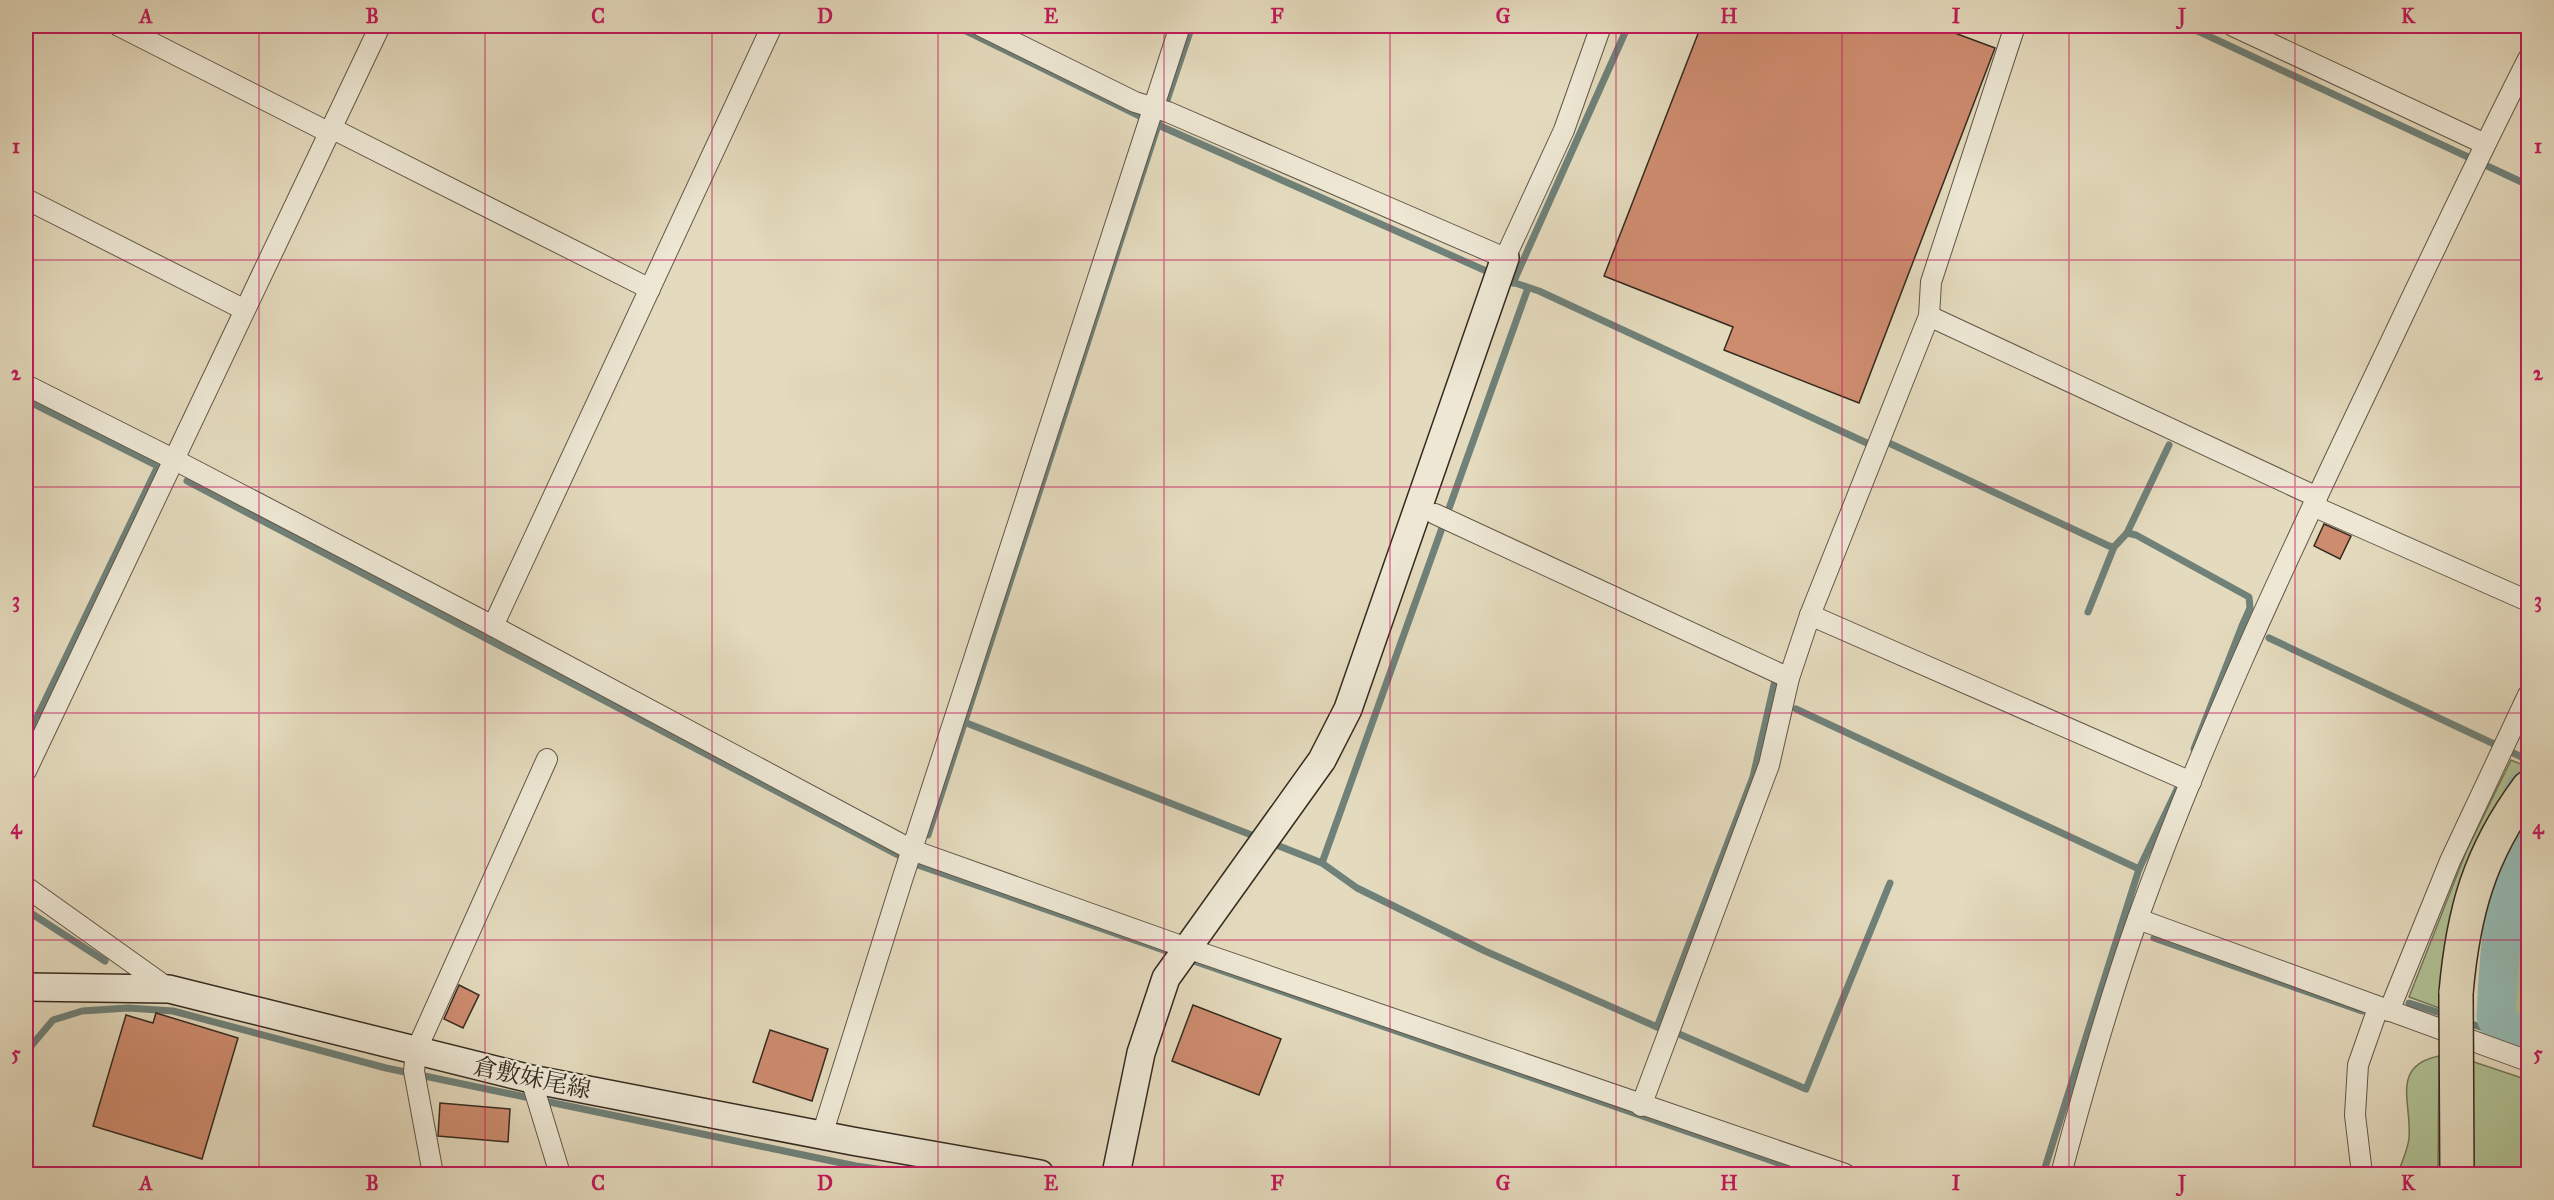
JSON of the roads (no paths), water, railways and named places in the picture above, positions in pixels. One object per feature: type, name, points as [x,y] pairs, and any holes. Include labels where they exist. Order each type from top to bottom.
[{"type":"highway","points":[[2457,1174],[2456,993],[2462,936],[2466,915],[2485,860],[2500,831],[2529,788]]},
{"type":"main road","points":[[1116,1174],[1141,1053],[1166,978],[1322,760],[1348,709],[1505,258]]},
{"type":"main road","name":"倉敷妹尾線","points":[[26,987],[169,989],[415,1069],[532,1084],[1040,1174]]},
{"type":"street","points":[[119,26],[650,289]]},
{"type":"street","points":[[26,771],[243,309],[380,26]]},
{"type":"street","points":[[493,626],[772,26]]},
{"type":"street","points":[[981,26],[1156,114],[1505,258],[1564,130],[1601,26]]},
{"type":"street","points":[[822,1136],[910,857],[1156,114],[1180,26]]},
{"type":"street","points":[[1641,1106],[1769,765],[1780,675],[1810,615],[1929,316],[1931,282],[2015,26]]},
{"type":"street","points":[[2233,26],[2480,155]]},
{"type":"street","points":[[2061,1174],[2087,1077],[2185,780],[2480,155],[2529,59]]},
{"type":"street","points":[[26,200],[243,309]]},
{"type":"street","points":[[1929,316],[2529,601]]},
{"type":"street","points":[[26,385],[493,626],[910,857],[1187,948],[1641,1106],[1845,1174]]},
{"type":"street","points":[[1441,516],[1780,675]]},
{"type":"street","points":[[1810,615],[2185,780]]},
{"type":"street","points":[[2362,1174],[2355,1115],[2358,1065],[2450,861],[2529,695]]},
{"type":"street","points":[[433,1174],[415,1069],[547,759]]},
{"type":"street","points":[[26,887],[169,989]]},
{"type":"street","points":[[2138,919],[2383,1010],[2529,1061]]},
{"type":"street","points":[[532,1084],[560,1174]]},
{"type":"waterway","points":[[956,26],[1158,125],[1493,274]]},
{"type":"waterway","points":[[1164,109],[1192,26]]},
{"type":"waterway","points":[[1513,283],[1628,26]]},
{"type":"waterway","points":[[2187,26],[2528,185]]},
{"type":"waterway","points":[[928,835],[1159,122]]},
{"type":"waterway","points":[[1503,279],[1539,291],[1869,444]]},
{"type":"waterway","points":[[1322,863],[1528,288]]},
{"type":"waterway","points":[[26,400],[160,467]]},
{"type":"waterway","points":[[1891,444],[2109,546],[2114,547],[2127,533],[2136,535],[2249,597],[2250,608],[2242,626],[2247,629]]},
{"type":"waterway","points":[[2127,533],[2169,445]]},
{"type":"waterway","points":[[26,740],[158,466]]},
{"type":"waterway","points":[[187,481],[915,864],[1175,954]]},
{"type":"waterway","points":[[2088,612],[2114,547]]},
{"type":"waterway","points":[[2194,749],[2242,626]]},
{"type":"waterway","points":[[2269,638],[2528,760]]},
{"type":"waterway","points":[[1657,1027],[1753,777],[1776,676]]},
{"type":"waterway","points":[[1796,709],[2139,869],[2121,926]]},
{"type":"waterway","points":[[964,722],[1259,838]]},
{"type":"waterway","points":[[2139,869],[2182,779]]},
{"type":"waterway","points":[[2525,790],[2505,903],[2496,1017],[2501,1027],[2528,1038]]},
{"type":"waterway","points":[[1269,842],[1322,863],[1357,888],[1485,951],[1657,1027],[1679,1034],[1806,1089],[1890,883]]},
{"type":"waterway","points":[[26,910],[105,961]]},
{"type":"waterway","points":[[2043,1174],[2121,926],[2124,926]]},
{"type":"waterway","points":[[2154,938],[2362,1011]]},
{"type":"waterway","points":[[1188,959],[1810,1174]]},
{"type":"waterway","points":[[2409,1003],[2447,1015]]},
{"type":"waterway","points":[[26,1052],[53,1020],[82,1011],[128,1008],[173,1011],[386,1068],[856,1166],[912,1174]]},
{"type":"waterway","points":[[2466,1022],[2489,1030],[2501,1027]]}]
